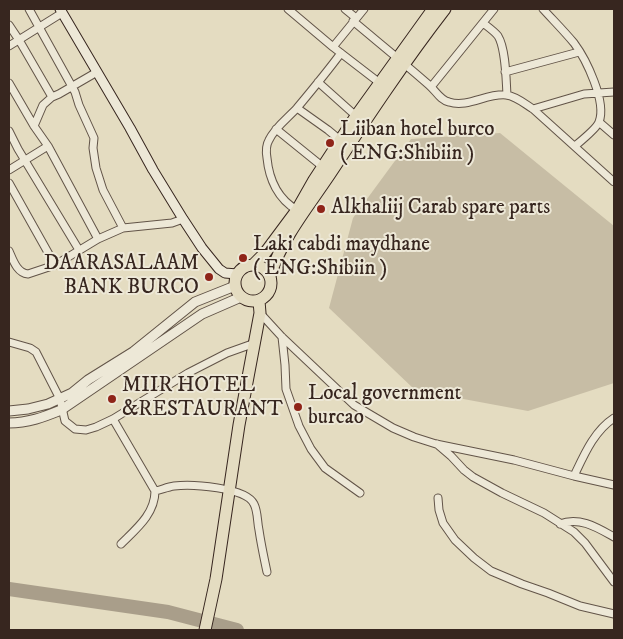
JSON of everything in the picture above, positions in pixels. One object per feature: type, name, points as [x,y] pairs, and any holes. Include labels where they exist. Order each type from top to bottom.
[{"type":"highway","points":[[401,62],[432,9]]},
{"type":"highway","points":[[254,265],[266,253],[296,210],[356,116],[383,86],[445,9]]},
{"type":"highway","points":[[270,276],[274,262],[286,239],[367,118],[383,86]]},
{"type":"highway","points":[[205,630],[216,579],[239,426],[255,343],[259,307],[269,293],[272,282],[266,270],[260,266],[247,266],[237,274],[235,286],[241,297],[259,307]]},
{"type":"street","points":[[29,9],[73,86],[94,138],[96,168],[103,190],[123,228]]},
{"type":"street","points":[[288,9],[383,86]]},
{"type":"street","points":[[345,9],[354,20],[431,86],[445,101],[457,104],[487,97],[508,95],[520,100],[533,109],[614,182]]},
{"type":"street","points":[[333,47],[364,9]]},
{"type":"street","points":[[431,86],[494,9]]},
{"type":"street","points":[[542,9],[579,52],[590,72],[598,93],[601,110],[599,122],[575,146]]},
{"type":"street","points":[[9,46],[61,11],[153,170],[202,248],[219,269],[226,273],[237,274]]},
{"type":"street","points":[[483,23],[497,35],[501,43],[508,95]]},
{"type":"street","points":[[9,25],[52,97]]},
{"type":"street","points":[[505,72],[579,52]]},
{"type":"street","points":[[296,210],[289,206],[279,194],[271,180],[266,148],[268,141],[341,53]]},
{"type":"street","points":[[34,126],[43,105],[52,97],[97,72]]},
{"type":"street","points":[[318,82],[356,116]]},
{"type":"street","points":[[9,83],[48,146],[98,239]]},
{"type":"street","points":[[533,109],[577,96],[614,92]]},
{"type":"street","points":[[297,108],[340,140]]},
{"type":"street","points":[[599,122],[614,135]]},
{"type":"street","points":[[276,130],[323,167]]},
{"type":"street","points":[[9,131],[79,250]]},
{"type":"street","points":[[9,170],[48,146]]},
{"type":"street","points":[[9,183],[55,265]]},
{"type":"street","points":[[9,251],[19,270],[24,274],[28,274],[55,265],[98,239],[123,228],[172,223],[183,219]]},
{"type":"street","points":[[9,423],[34,420],[61,410],[79,399],[135,355],[195,302],[235,286]]},
{"type":"street","points":[[9,410],[28,409],[60,399],[72,393],[95,376],[135,355],[202,314],[241,297]]},
{"type":"street","points":[[195,302],[202,314]]},
{"type":"street","points":[[259,307],[282,337],[354,405],[393,428],[436,444],[514,460],[614,485]]},
{"type":"street","points":[[282,337],[286,389],[311,449],[325,468],[360,493]]},
{"type":"street","points":[[9,342],[30,348],[36,352],[60,399],[64,421],[75,429],[86,430],[113,419],[188,374],[228,353],[255,343]]},
{"type":"street","points":[[574,476],[597,434],[614,418]]},
{"type":"street","points":[[113,419],[155,491],[152,508],[122,544]]},
{"type":"street","points":[[436,444],[473,477],[544,513],[569,528],[578,536],[614,582]]},
{"type":"street","points":[[155,491],[172,486],[193,486],[241,493],[248,497],[253,502],[256,510],[267,572]]},
{"type":"street","points":[[438,498],[439,510],[444,523],[455,540],[491,571],[580,606],[614,614]]},
{"type":"street","points":[[560,524],[568,521],[579,522],[597,528],[614,537]]},
{"type":"shaded area","points":[[500,133],[614,226],[614,383],[528,411],[415,390],[329,308],[353,218],[411,139]]},
{"type":"waterway","points":[[9,589],[168,612],[237,630]]},
{"type":"place","name":"Liiban hotel burco ( ENG:Shibiin )","points":[[330,143]]},
{"type":"place","name":"Alkhaliij Carab spare parts","points":[[321,209]]},
{"type":"place","name":"Laki cabdi maydhane ( ENG:Shibiin )","points":[[243,258]]},
{"type":"place","name":"DAARASALAAM BANK BURCO","points":[[209,277]]},
{"type":"place","name":"MIIR HOTEL &RESTAURANT","points":[[112,399]]},
{"type":"place","name":"Local government burcao","points":[[298,407]]}]
